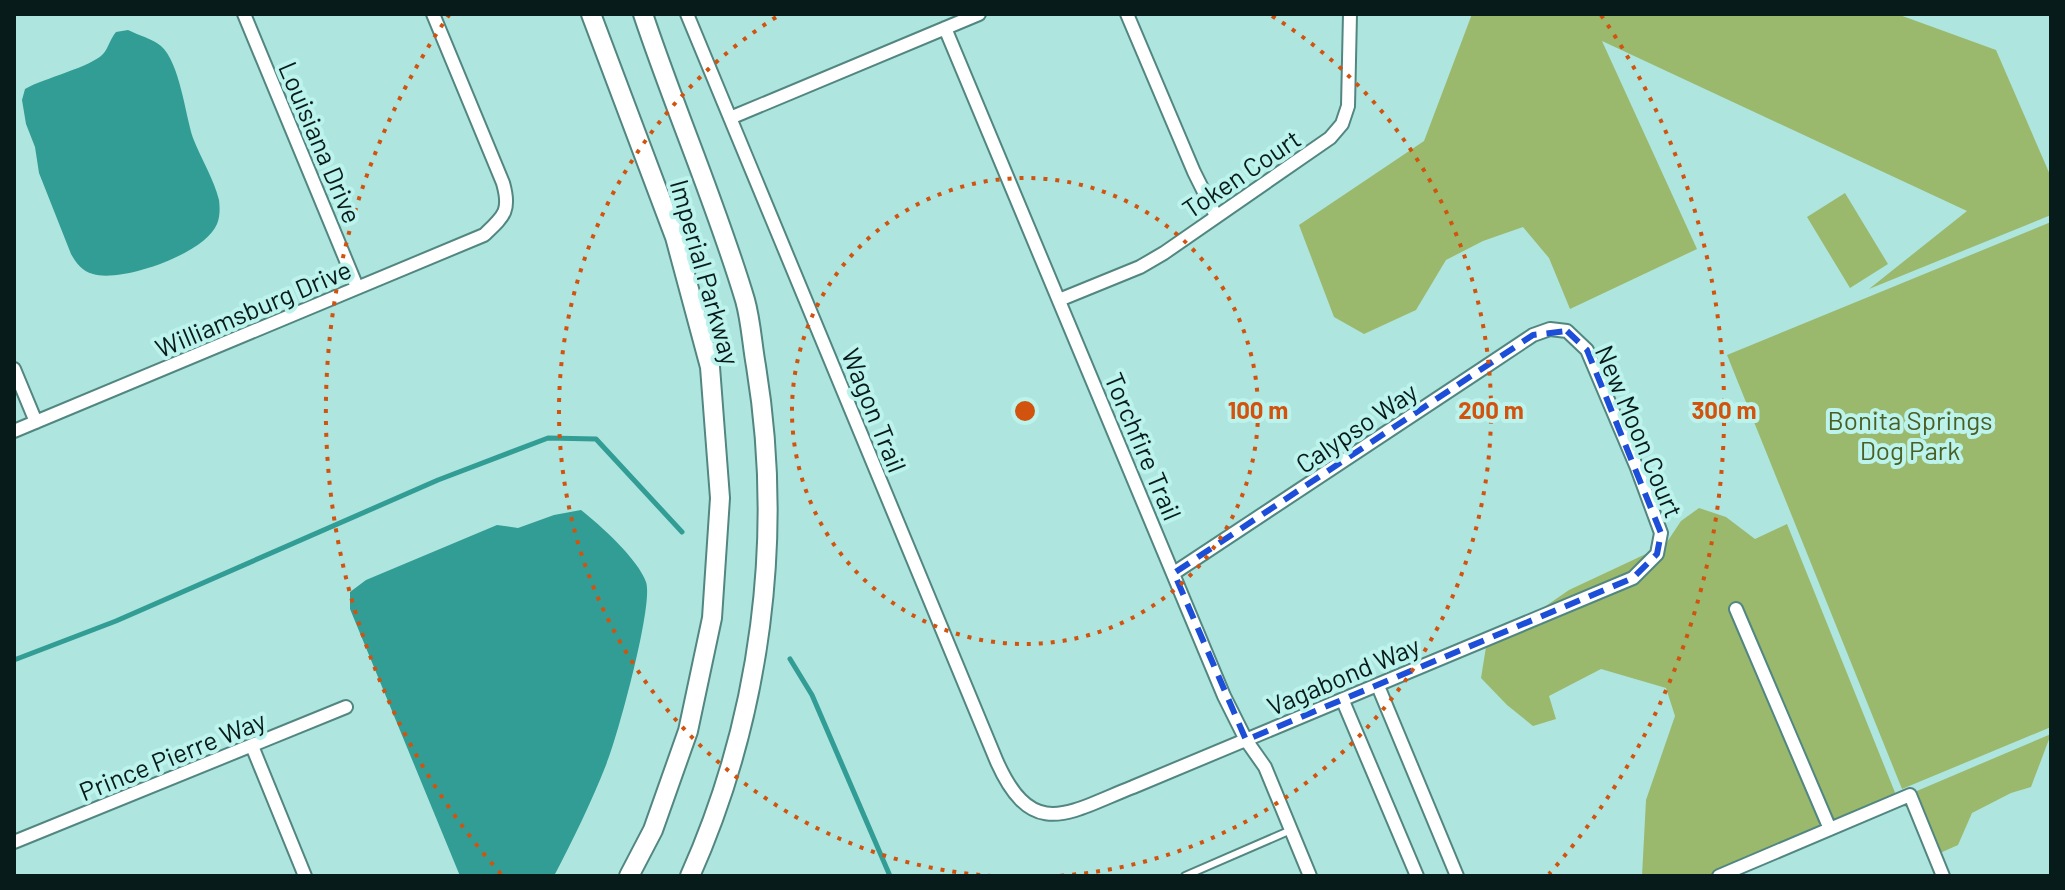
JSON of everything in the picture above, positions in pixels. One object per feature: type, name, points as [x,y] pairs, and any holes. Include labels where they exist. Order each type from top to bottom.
[{"type":"main road","name":"Imperial Parkway","points":[[591,14],[675,237],[710,367],[720,498],[712,618],[688,731],[653,830],[629,876]]},
{"type":"main road","name":"Imperial Parkway","points":[[643,14],[707,184],[746,304],[765,431],[769,532],[756,660],[733,761],[690,876]]},
{"type":"street","name":"Louisiana Drive","points":[[244,14],[357,287]]},
{"type":"street","name":"Williamsburg Drive","points":[[14,431],[484,235],[504,216],[508,199],[503,183],[433,14]]},
{"type":"street","name":"Wagon Trail","points":[[687,14],[997,762],[1008,787],[1036,813]]},
{"type":"street","points":[[730,118],[979,14]]},
{"type":"street","points":[[1127,14],[1216,216]]},
{"type":"street","name":"Token Court","points":[[1059,300],[1140,267],[1330,138],[1342,124],[1348,106],[1350,14]]},
{"type":"street","name":"Torchfire Trail","points":[[945,28],[1224,696],[1246,740],[1265,767],[1310,876]]},
{"type":"street","name":"Calypso Way","points":[[1174,573],[1533,335],[1550,329],[1567,331]]},
{"type":"street","name":"New Moon Court","points":[[1567,331],[1587,350],[1637,468],[1661,533],[1657,554]]},
{"type":"street","points":[[14,369],[36,422]]},
{"type":"street","name":"Vagabond Way","points":[[1036,813],[1059,816],[1343,701],[1633,578],[1657,554]]},
{"type":"street","points":[[1736,609],[1830,829]]},
{"type":"street","points":[[1378,686],[1457,876]]},
{"type":"street","points":[[1343,701],[1417,876]]},
{"type":"street","name":"Prince Pierre Way","points":[[14,842],[346,707]]},
{"type":"street","points":[[252,746],[305,876]]},
{"type":"street","points":[[1719,876],[1910,795],[1943,876]]},
{"type":"lane","points":[[1185,876],[1291,830]]},
{"type":"highlighted area","points":[[1567,331],[1587,350],[1661,533],[1657,554],[1633,578],[1246,740],[1174,573],[1533,335]]},
{"type":"green space","points":[[1472,14],[1897,14],[1996,50],[2051,177],[2051,215],[1869,289],[1967,211],[1602,41],[1697,249],[1570,309],[1549,258],[1523,227],[1483,241],[1446,260],[1416,310],[1364,334],[1334,317],[1299,225],[1424,141]]},
{"type":"green space","points":[[1845,193],[1888,264],[1850,288],[1807,217]]},
{"type":"green space","name":"Bonita Springs Dog Park","points":[[2051,222],[2051,727],[1902,789],[1727,355]]},
{"type":"green space","points":[[1699,508],[1726,517],[1755,539],[1787,524],[1896,795],[1905,796],[2051,734],[2031,787],[2011,793],[1972,813],[1958,845],[1940,853],[1910,808],[1893,803],[1867,808],[1724,866],[1724,876],[1642,876],[1646,800],[1675,716],[1666,688],[1601,669],[1549,696],[1556,719],[1533,726],[1481,678],[1486,647],[1569,590],[1665,545],[1681,521]]},
{"type":"water","points":[[128,30],[150,39],[168,54],[181,89],[193,138],[217,192],[220,212],[217,224],[209,235],[180,255],[141,270],[106,276],[86,271],[71,254],[39,173],[22,100],[25,89],[97,59],[105,52],[116,32]]},
{"type":"water","points":[[581,510],[627,553],[646,582],[640,643],[611,751],[554,876],[460,876],[350,609],[350,592],[366,580],[497,525],[518,528],[554,515]]},
{"type":"waterway","points":[[14,660],[116,621],[438,480],[548,438],[596,439],[682,532]]},
{"type":"waterway","points":[[790,659],[812,695],[890,876]]}]
